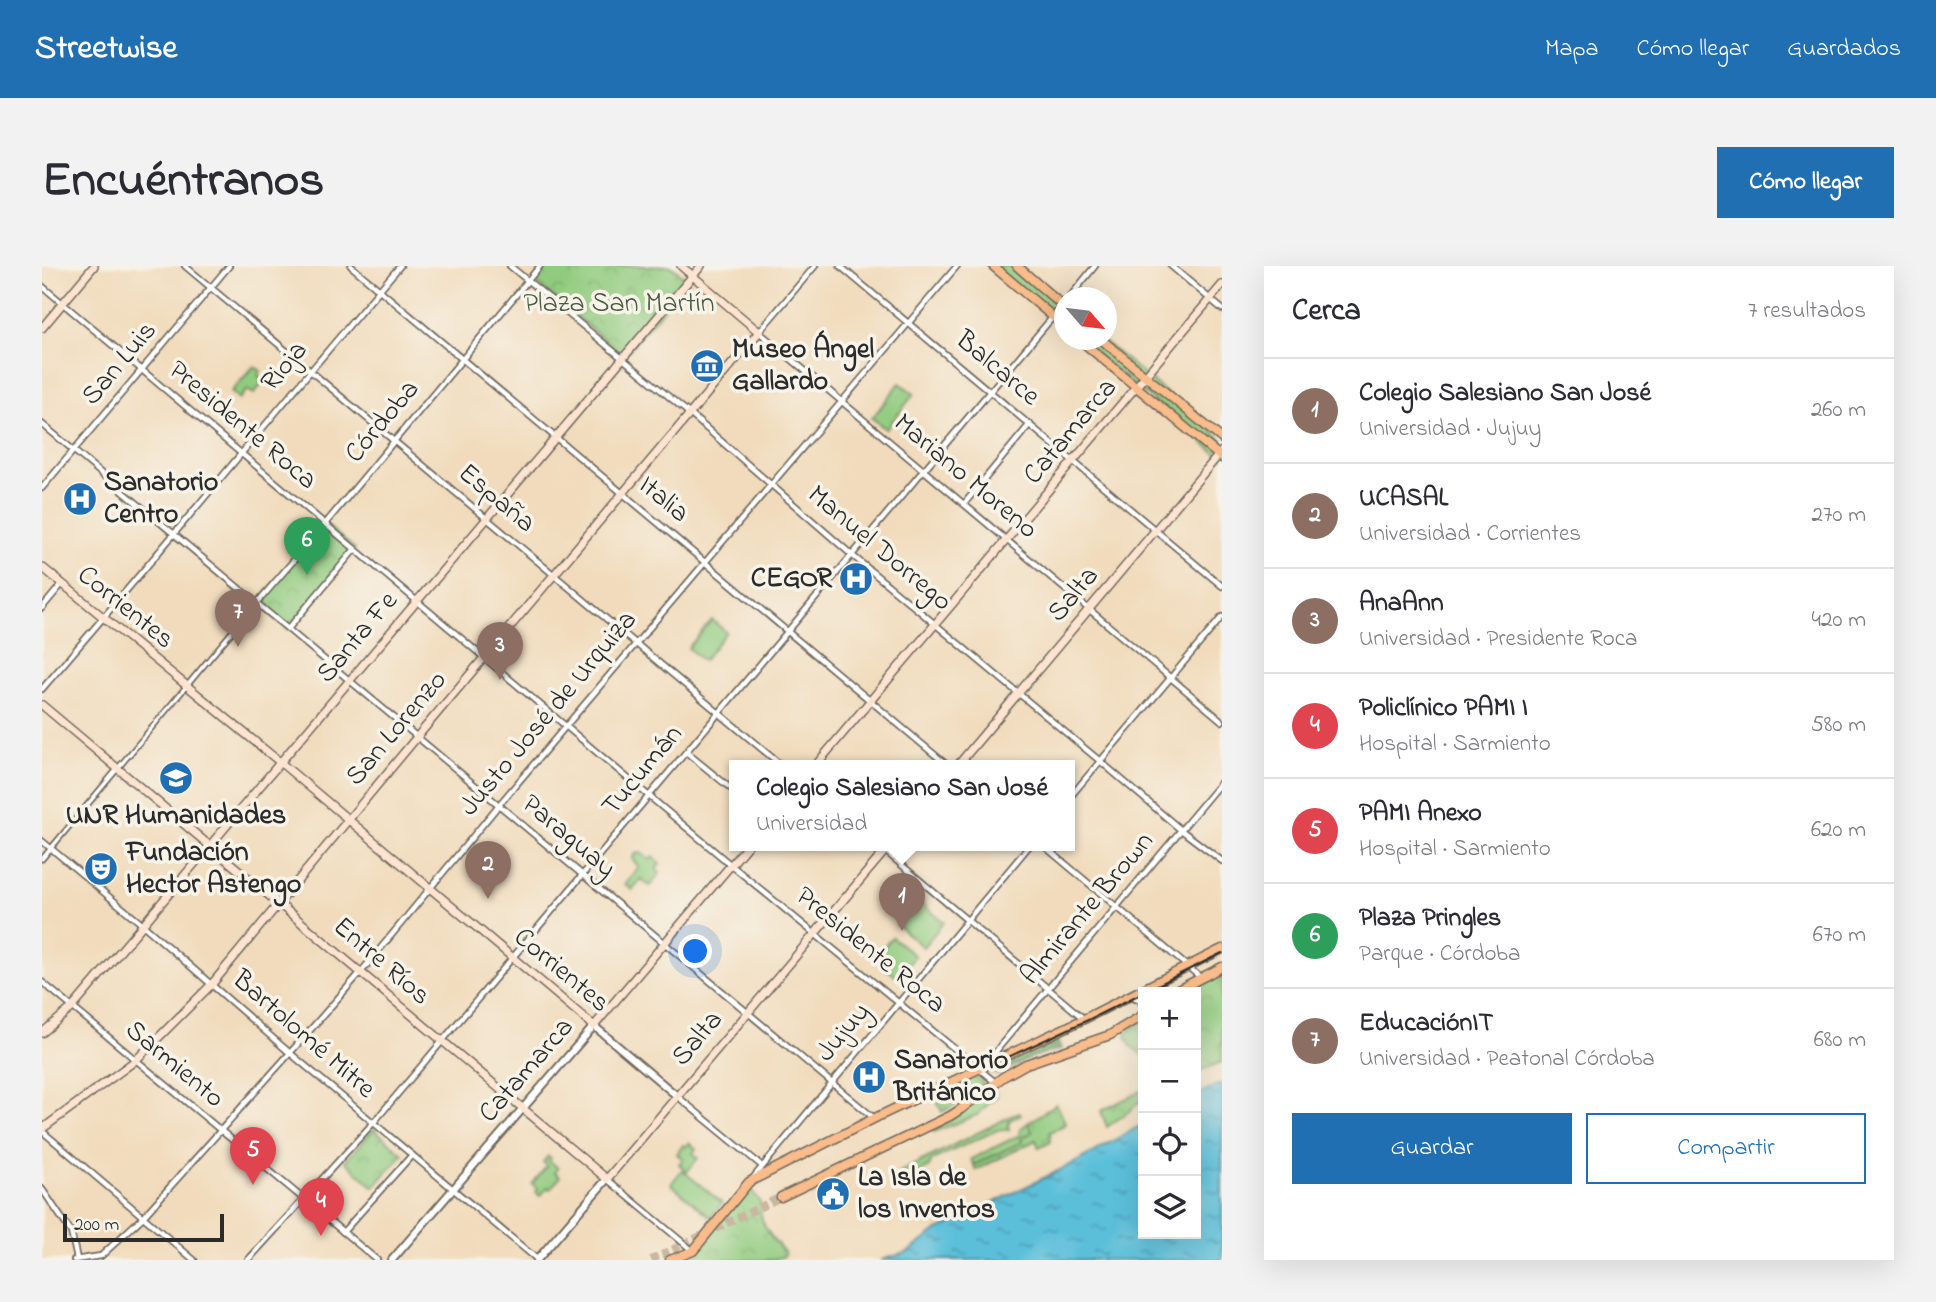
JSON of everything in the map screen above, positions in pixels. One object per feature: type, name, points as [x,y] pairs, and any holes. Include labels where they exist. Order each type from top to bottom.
[{"type":"main road","points":[[42,328],[94,266]]},
{"type":"main road","name":"Mariano Moreno","points":[[681,266],[759,332]]},
{"type":"main road","name":"Santa Fe","points":[[42,1033],[73,1007],[701,266]]},
{"type":"main road","points":[[993,266],[1053,316]]},
{"type":"main road","points":[[1017,266],[1054,297]]},
{"type":"main road","name":"Catamarca","points":[[820,760],[1222,285]]},
{"type":"main road","name":"San Lorenzo","points":[[42,1130],[136,1060],[212,984],[759,332]]},
{"type":"main road","points":[[1092,350],[1221,455]]},
{"type":"main road","points":[[1114,350],[1222,439]]},
{"type":"main road","name":"Salta","points":[[962,760],[1221,455]]},
{"type":"main road","name":"Corrientes","points":[[42,567],[281,763],[594,1026]]},
{"type":"main road","name":"Entre Ríos","points":[[42,705],[607,1179]]},
{"type":"main road","name":"Catamarca","points":[[594,1026],[743,851]]},
{"type":"main road","name":"Salta","points":[[607,1179],[884,851]]},
{"type":"main road","points":[[749,1182],[1222,949]]},
{"type":"main road","points":[[1183,987],[1222,967]]},
{"type":"main road","points":[[781,1197],[950,1116],[1026,1064],[1110,1035],[1138,1018]]},
{"type":"main road","name":"Jujuy","points":[[693,1251],[749,1182]]},
{"type":"main road","points":[[670,1260],[693,1251]]},
{"type":"street","name":"España","points":[[185,266],[774,760]]},
{"type":"street","name":"San Luis","points":[[42,488],[229,266]]},
{"type":"street","name":"Italia","points":[[351,266],[941,760]]},
{"type":"street","name":"Rioja","points":[[42,689],[400,266]]},
{"type":"street","name":"Manuel Dorrego","points":[[510,266],[690,414],[853,556],[1181,830],[1222,861]]},
{"type":"street","name":"Córdoba","points":[[257,603],[540,266]]},
{"type":"street","name":"San Lorenzo","points":[[759,332],[815,266]]},
{"type":"street","name":"Balcarce","points":[[840,266],[1222,586]]},
{"type":"street","name":"Justo José de Urquiza","points":[[82,1259],[96,1258],[104,1254],[143,1217],[361,972],[498,806],[957,266]]},
{"type":"street","points":[[1078,287],[1095,266]]},
{"type":"street","points":[[1171,266],[1222,309]]},
{"type":"street","name":"Presidente Roca","points":[[42,286],[731,864],[983,1066],[996,1082]]},
{"type":"street","name":"Tucumán","points":[[248,1260],[374,1122],[1053,316]]},
{"type":"street","name":"Mariano Moreno","points":[[759,332],[1222,721]]},
{"type":"street","name":"Paraguay","points":[[42,424],[874,1119]]},
{"type":"street","points":[[964,504],[1030,424]]},
{"type":"street","points":[[288,629],[355,549]]},
{"type":"street","points":[[42,608],[62,584]]},
{"type":"street","points":[[42,859],[257,603]]},
{"type":"street","points":[[1075,791],[1222,617]]},
{"type":"street","points":[[686,752],[729,787]]},
{"type":"street","name":"Almirante Brown","points":[[983,1066],[1222,781]]},
{"type":"street","name":"Bartolomé Mitre","points":[[42,841],[538,1260]]},
{"type":"street","points":[[890,851],[967,921],[1084,1018]]},
{"type":"street","name":"Jujuy","points":[[749,1182],[1025,851]]},
{"type":"street","points":[[1050,851],[1200,977]]},
{"type":"street","name":"Sarmiento","points":[[42,982],[377,1260]]},
{"type":"street","points":[[1129,996],[1138,999]]},
{"type":"street","name":"Corrientes","points":[[594,1026],[762,1166]]},
{"type":"street","name":"Catamarca","points":[[392,1260],[594,1026]]},
{"type":"street","points":[[42,1130],[194,1260]]},
{"type":"street","points":[[342,1231],[412,1154]]},
{"type":"street","name":"Entre Ríos","points":[[607,1179],[693,1251]]},
{"type":"street","name":"Salta","points":[[538,1260],[607,1179]]},
{"type":"street","points":[[42,1189],[71,1232],[76,1252],[82,1259]]},
{"type":"green space","name":"Plaza San Martín","points":[[546,266],[671,266],[688,280],[626,353],[620,353],[534,281]]},
{"type":"green space","points":[[993,266],[1017,266],[1054,298],[1054,318]]},
{"type":"green space","points":[[1092,350],[1114,350],[1222,439],[1222,458]]},
{"type":"green space","points":[[254,366],[261,371],[258,375],[264,381],[254,394],[247,390],[239,399],[231,392]]},
{"type":"green space","points":[[900,383],[914,394],[886,429],[872,418]]},
{"type":"green space","points":[[325,524],[355,549],[288,629],[257,603]]},
{"type":"green space","points":[[712,620],[726,632],[703,661],[688,648]]},
{"type":"green space","points":[[641,853],[650,860],[653,857],[660,864],[656,869],[660,873],[650,886],[641,879],[632,890],[625,884],[639,867],[632,859],[635,854]]},
{"type":"green space","points":[[917,900],[944,922],[923,947],[897,925]]},
{"type":"green space","points":[[892,937],[915,956],[898,978],[874,958]]},
{"type":"green space","points":[[1222,972],[1222,1062],[1201,1070],[1201,987],[1194,987]]},
{"type":"green space","points":[[1138,1024],[1138,1051],[1131,1046],[1127,1032]]},
{"type":"green space","points":[[1056,1037],[1061,1049],[1032,1057],[997,1075],[989,1072],[995,1066]]},
{"type":"green space","points":[[974,1077],[983,1082],[982,1085],[942,1112],[937,1101],[930,1098]]},
{"type":"green space","points":[[994,1090],[997,1096],[977,1115],[933,1131]]},
{"type":"green space","points":[[1138,1092],[1138,1103],[1107,1127],[1101,1111]]},
{"type":"green space","points":[[1056,1104],[1066,1124],[1050,1132],[1051,1142],[1039,1148],[1036,1140],[976,1170],[974,1165],[1022,1142],[1021,1138],[1033,1132],[1028,1123]]},
{"type":"green space","points":[[1019,1112],[1021,1114],[1009,1121],[1009,1130],[997,1130],[932,1160],[929,1167],[904,1180],[900,1172]]},
{"type":"green space","points":[[1028,1123],[1033,1132],[1022,1142],[974,1165],[971,1159],[1020,1135],[1020,1129]]},
{"type":"green space","points":[[374,1129],[403,1154],[374,1187],[345,1161]]},
{"type":"green space","points":[[689,1143],[696,1149],[693,1153],[698,1158],[687,1172],[679,1164],[683,1159],[677,1154],[683,1145],[686,1147]]},
{"type":"green space","points":[[548,1156],[551,1158],[549,1161],[558,1168],[555,1172],[560,1177],[540,1196],[536,1192],[538,1189],[532,1184],[547,1166],[543,1162]]},
{"type":"green space","points":[[682,1170],[722,1203],[711,1217],[671,1184]]},
{"type":"green space","points":[[750,1188],[761,1204],[764,1224],[785,1253],[784,1256],[773,1260],[686,1260]]},
{"type":"water","points":[[1222,1083],[1222,1260],[881,1260],[908,1252],[938,1230],[1074,1163],[1138,1127],[1138,1239],[1201,1239],[1201,1093]]},
{"type":"tunnel","points":[[651,1260],[781,1197]]},
{"type":"tram line","points":[[991,1065],[1222,953]]},
{"type":"place","name":"Museo Ángel Gallardo","points":[[707,366]]},
{"type":"place","name":"Sanatorio Centro","points":[[80,499]]},
{"type":"place","name":"Plaza Pringles","points":[[307,575]]},
{"type":"place","name":"CEGOR","points":[[856,579]]},
{"type":"place","name":"EducaciónIT","points":[[238,647]]},
{"type":"place","name":"AnaAnn","points":[[500,680]]},
{"type":"place","name":"UNR Humanidades","points":[[176,778]]},
{"type":"place","name":"Fundación Hector Astengo","points":[[101,869]]},
{"type":"place","name":"UCASAL","points":[[488,899]]},
{"type":"place","name":"Colegio Salesiano San José","points":[[902,931]]},
{"type":"place","name":"Sanatorio Británico","points":[[869,1077]]},
{"type":"place","name":"PAMI Anexo","points":[[253,1185]]},
{"type":"place","name":"La Isla de los Inventos","points":[[833,1194]]},
{"type":"place","name":"Policlínico PAMI I","points":[[321,1236]]}]
